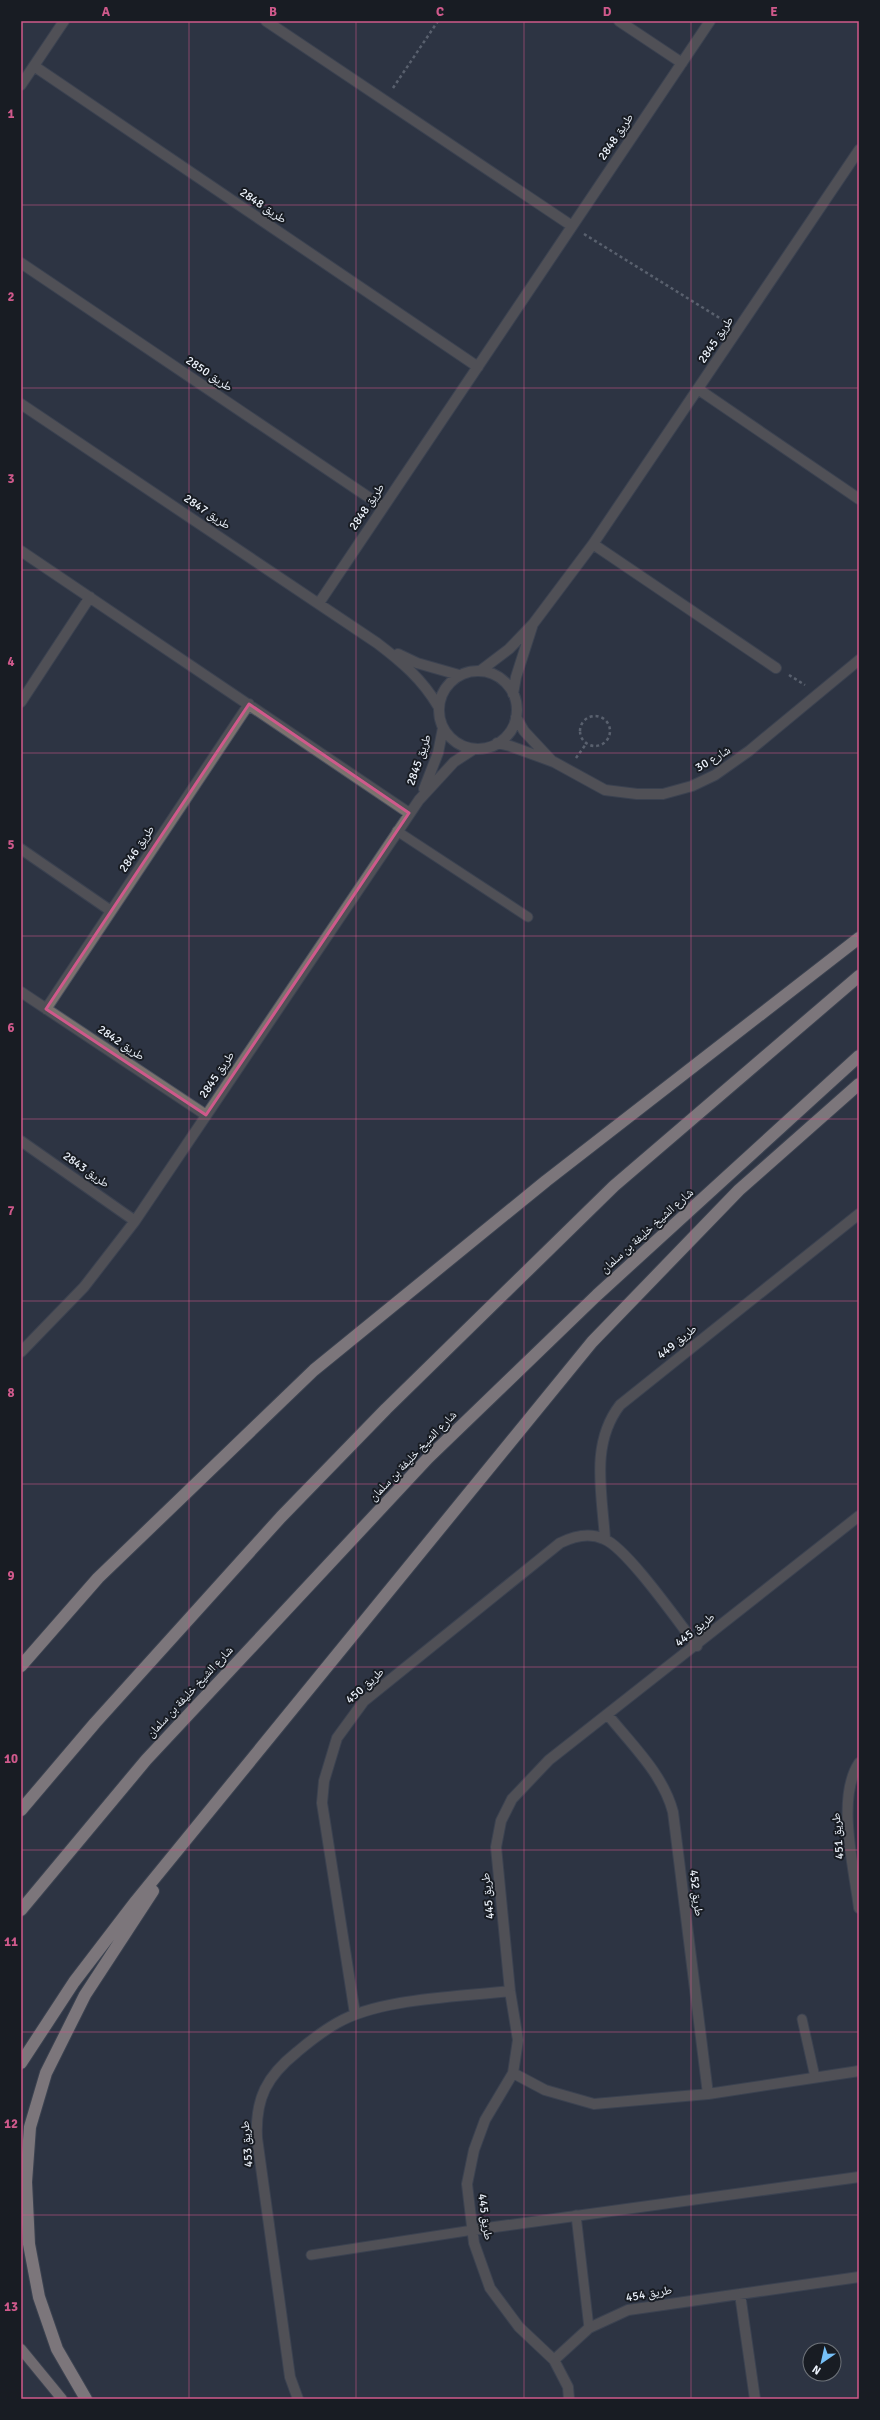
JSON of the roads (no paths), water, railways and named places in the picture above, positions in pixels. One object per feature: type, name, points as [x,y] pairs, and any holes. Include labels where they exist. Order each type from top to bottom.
[{"type":"highway","points":[[21,1666],[98,1578],[314,1370],[546,1181],[859,938]]},
{"type":"highway","points":[[21,1810],[95,1723],[281,1517],[386,1409],[614,1186],[859,976]]},
{"type":"highway","name":"شارع الشيخ خليفة بن سلمان","points":[[21,1910],[146,1760],[428,1458],[597,1295],[859,1056]]},
{"type":"highway","points":[[21,2063],[74,1982],[188,1838],[592,1342],[739,1190],[859,1084]]},
{"type":"highway","points":[[86,2399],[57,2349],[39,2297],[29,2244],[26,2182],[30,2127],[46,2073],[85,1995],[188,1838]]},
{"type":"main road","points":[[21,2349],[62,2399]]},
{"type":"street","points":[[21,85],[64,21]]},
{"type":"street","points":[[266,21],[572,226]]},
{"type":"street","points":[[620,21],[682,63]]},
{"type":"street","name":"طريق 2848","points":[[319,603],[710,21]]},
{"type":"street","name":"طريق 2848","points":[[34,66],[478,366]]},
{"type":"street","name":"طريق 2845","points":[[480,671],[509,649],[533,624],[593,544],[859,150]]},
{"type":"street","name":"طريق 2850","points":[[21,263],[384,507]]},
{"type":"street","points":[[698,389],[857,494]]},
{"type":"street","name":"طريق 2847","points":[[21,404],[377,643],[413,671],[427,688],[438,706]]},
{"type":"street","points":[[593,544],[776,668]]},
{"type":"street","points":[[21,551],[409,813]]},
{"type":"street","points":[[21,702],[90,597]]},
{"type":"street","name":"طريق 2845","points":[[513,694],[516,677],[533,624]]},
{"type":"street","name":"طريق 2847","points":[[377,643],[417,663],[459,675]]},
{"type":"street","name":"شارع 30","points":[[497,743],[510,746],[554,762],[605,790],[637,794],[663,794],[692,786],[715,775],[749,751],[817,693],[859,660]]},
{"type":"street","points":[[480,671],[500,678],[513,694],[516,717],[509,732],[497,743],[474,749],[456,742],[444,728],[438,706],[446,688],[459,675],[480,671]]},
{"type":"street","name":"طريق 2846","points":[[46,1009],[249,704]]},
{"type":"street","name":"شارع 30","points":[[516,717],[524,731],[554,762]]},
{"type":"street","name":"طريق 2845","points":[[419,800],[438,753],[444,728]]},
{"type":"street","name":"طريق 2845","points":[[21,1352],[84,1287],[135,1221],[409,813],[454,762],[474,749]]},
{"type":"street","points":[[21,849],[111,911]]},
{"type":"street","name":"طريق 2842","points":[[21,992],[206,1115]]},
{"type":"street","name":"طريق 2843","points":[[21,1141],[135,1221]]},
{"type":"street","name":"طريق 449","points":[[605,1539],[600,1452],[606,1426],[616,1410],[630,1396],[859,1214]]},
{"type":"street","name":"طريق 445","points":[[569,2399],[568,2387],[554,2360],[519,2327],[490,2288],[474,2243],[467,2184],[474,2150],[485,2120],[513,2073],[518,2040],[510,1991],[496,1846],[501,1821],[512,1799],[549,1760],[697,1646],[859,1516]]},
{"type":"street","name":"طريق 450","points":[[355,2014],[322,1803],[324,1781],[337,1738],[364,1701],[560,1543],[582,1535],[605,1539]]},
{"type":"street","points":[[605,1539],[623,1553],[697,1646]]},
{"type":"street","name":"طريق 452","points":[[608,1715],[661,1782],[668,1796],[673,1812],[708,2094]]},
{"type":"street","name":"طريق 451","points":[[859,1763],[852,1774],[848,1811],[859,1908]]},
{"type":"street","name":"طريق 453","points":[[298,2399],[290,2377],[258,2146],[256,2122],[258,2106],[263,2091],[281,2065],[321,2033],[355,2014],[386,2006],[510,1991]]},
{"type":"street","points":[[513,2073],[545,2090],[594,2104],[708,2094],[859,2071]]},
{"type":"street","points":[[473,2230],[859,2177]]},
{"type":"street","name":"طريق 454","points":[[554,2360],[589,2328],[628,2310],[859,2277]]},
{"type":"street","points":[[740,2294],[755,2399]]},
{"type":"lane","points":[[397,831],[528,916]]},
{"type":"lane","points":[[802,2019],[815,2077]]},
{"type":"lane","points":[[576,2215],[589,2328]]},
{"type":"lane","points":[[311,2255],[473,2230]]}]
